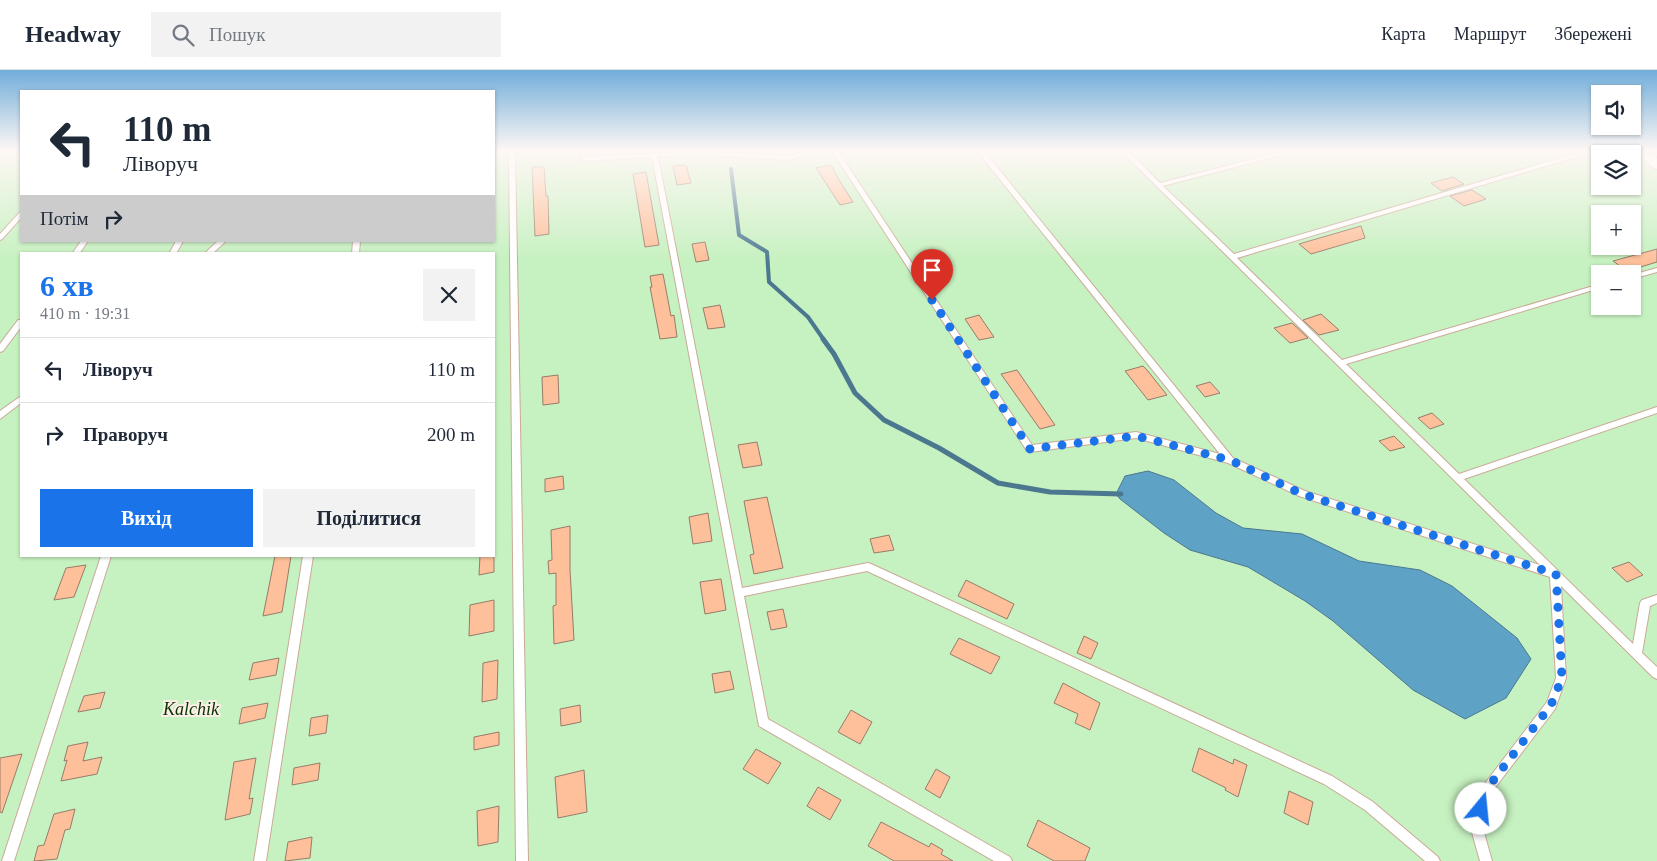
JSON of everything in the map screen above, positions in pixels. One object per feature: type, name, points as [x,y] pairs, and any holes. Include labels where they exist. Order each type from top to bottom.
[{"type":"lane","points":[[513,188],[522,861]]},
{"type":"lane","points":[[661,188],[763,722],[1006,861]]},
{"type":"lane","points":[[859,188],[1030,449],[1136,436],[1230,460],[1302,494],[1556,574]]},
{"type":"lane","points":[[1009,188],[1230,460]]},
{"type":"lane","points":[[1162,188],[1657,674]]},
{"type":"lane","points":[[1232,257],[1465,188]]},
{"type":"lane","points":[[0,238],[20,215]]},
{"type":"lane","points":[[77,252],[84,242]]},
{"type":"lane","points":[[209,252],[222,242]]},
{"type":"lane","points":[[1641,274],[1657,270]]},
{"type":"lane","points":[[1340,363],[1591,289]]},
{"type":"lane","points":[[0,348],[20,323]]},
{"type":"lane","points":[[0,416],[20,400]]},
{"type":"lane","points":[[1457,478],[1657,410]]},
{"type":"lane","points":[[8,861],[106,557]]},
{"type":"lane","points":[[260,861],[308,557]]},
{"type":"lane","points":[[738,593],[868,567],[1328,780],[1368,806],[1434,861]]},
{"type":"lane","points":[[1486,861],[1477,829],[1486,790],[1551,705],[1562,678],[1556,574]]},
{"type":"lane","points":[[1637,654],[1645,603],[1657,599]]},
{"type":"green space","name":"Kalchik","points":[[0,188],[20,188],[20,242],[495,242],[495,188],[1591,188],[1591,195],[1641,195],[1641,188],[1657,188],[1657,861],[0,861]]},
{"type":"water","points":[[1148,471],[1174,480],[1216,513],[1243,528],[1302,534],[1359,561],[1420,570],[1452,586],[1517,638],[1531,659],[1506,698],[1465,719],[1413,690],[1333,621],[1305,601],[1248,567],[1190,550],[1164,533],[1120,499],[1116,494],[1125,476]]},
{"type":"building","points":[[533,188],[545,188],[546,196],[548,196],[549,234],[535,236]]},
{"type":"building","points":[[635,188],[649,188],[659,245],[645,247]]},
{"type":"building","points":[[829,188],[844,188],[853,202],[840,205]]},
{"type":"building","points":[[1438,188],[1452,188],[1442,191]]},
{"type":"building","points":[[1472,190],[1486,199],[1464,206],[1450,196]]},
{"type":"building","points":[[1361,226],[1365,238],[1311,254],[1299,244]]},
{"type":"building","points":[[705,242],[709,260],[696,262],[692,244]]},
{"type":"building","points":[[1657,249],[1657,262],[1641,267],[1641,265],[1619,265],[1613,261],[1641,255],[1641,253]]},
{"type":"building","points":[[663,274],[671,316],[674,315],[677,337],[660,339],[650,287],[652,287],[650,276]]},
{"type":"building","points":[[720,305],[725,327],[708,329],[703,308]]},
{"type":"building","points":[[1321,314],[1339,330],[1319,335],[1303,320]]},
{"type":"building","points":[[979,315],[994,337],[979,340],[965,319]]},
{"type":"building","points":[[1292,323],[1308,338],[1290,343],[1274,328]]},
{"type":"building","points":[[1143,366],[1167,395],[1148,400],[1125,371]]},
{"type":"building","points":[[1017,370],[1055,425],[1040,429],[1001,374]]},
{"type":"building","points":[[558,375],[559,403],[543,405],[542,377]]},
{"type":"building","points":[[1210,382],[1220,393],[1205,397],[1196,386]]},
{"type":"building","points":[[1432,413],[1444,424],[1430,429],[1418,418]]},
{"type":"building","points":[[1394,436],[1405,447],[1390,451],[1379,441]]},
{"type":"building","points":[[757,442],[762,465],[743,468],[738,445]]},
{"type":"building","points":[[563,476],[564,489],[545,492],[545,479]]},
{"type":"building","points":[[767,497],[783,568],[754,574],[750,555],[754,554],[744,501]]},
{"type":"building","points":[[708,513],[712,541],[693,544],[689,517]]},
{"type":"building","points":[[570,526],[570,570],[574,640],[554,644],[553,606],[556,605],[556,573],[549,574],[548,561],[552,560],[551,530]]},
{"type":"building","points":[[889,535],[894,550],[874,553],[870,539]]},
{"type":"building","points":[[275,557],[291,557],[282,612],[263,616]]},
{"type":"building","points":[[480,557],[494,557],[494,572],[479,575]]},
{"type":"building","points":[[1629,562],[1643,575],[1627,582],[1612,568]]},
{"type":"building","points":[[86,565],[74,597],[54,600],[66,568]]},
{"type":"building","points":[[721,579],[726,610],[705,614],[700,582]]},
{"type":"building","points":[[966,580],[1014,604],[1007,619],[958,596]]},
{"type":"building","points":[[494,600],[494,631],[469,636],[470,605]]},
{"type":"building","points":[[783,609],[787,627],[771,630],[767,612]]},
{"type":"building","points":[[1084,636],[1098,643],[1091,659],[1077,653]]},
{"type":"building","points":[[959,638],[1000,657],[991,674],[950,654]]},
{"type":"building","points":[[279,658],[276,675],[249,680],[253,663]]},
{"type":"building","points":[[498,660],[497,699],[482,702],[483,663]]},
{"type":"building","points":[[730,671],[734,689],[715,693],[712,674]]},
{"type":"building","points":[[1063,683],[1100,703],[1090,730],[1075,723],[1078,714],[1054,703]]},
{"type":"building","points":[[105,692],[100,708],[78,712],[84,696]]},
{"type":"building","points":[[268,703],[265,718],[239,724],[242,708]]},
{"type":"building","points":[[580,705],[581,722],[561,726],[560,709]]},
{"type":"building","points":[[851,710],[872,722],[860,744],[838,732]]},
{"type":"building","points":[[328,715],[326,733],[309,736],[311,718]]},
{"type":"building","points":[[499,732],[499,745],[474,750],[474,737]]},
{"type":"building","points":[[88,742],[83,761],[102,757],[97,774],[61,781],[67,760],[64,761],[68,746]]},
{"type":"building","points":[[1199,748],[1233,764],[1234,759],[1247,765],[1238,797],[1225,790],[1226,788],[1192,771]]},
{"type":"building","points":[[756,749],[781,763],[768,784],[743,769]]},
{"type":"building","points":[[22,754],[2,813],[0,812],[0,758]]},
{"type":"building","points":[[256,758],[249,799],[253,798],[250,814],[225,820],[234,762]]},
{"type":"building","points":[[320,763],[318,780],[292,785],[294,768]]},
{"type":"building","points":[[936,769],[950,777],[940,798],[925,789]]},
{"type":"building","points":[[584,770],[587,812],[558,818],[555,777]]},
{"type":"building","points":[[818,787],[841,800],[830,820],[807,806]]},
{"type":"building","points":[[1289,791],[1313,802],[1308,825],[1284,813]]},
{"type":"building","points":[[499,806],[498,842],[478,846],[477,811]]},
{"type":"building","points":[[75,809],[70,829],[65,830],[57,859],[34,861],[38,846],[44,845],[54,814]]},
{"type":"building","points":[[1038,820],[1090,848],[1085,861],[1054,861],[1027,846]]},
{"type":"building","points":[[881,822],[929,847],[931,843],[943,850],[941,854],[953,861],[894,861],[868,846]]},
{"type":"building","points":[[312,837],[310,858],[285,861],[288,842]]},
{"type":"waterway","points":[[733,188],[739,235],[767,252],[769,282],[808,317],[824,340]]},
{"type":"waterway","points":[[823,339],[834,354],[855,393],[884,420],[939,448],[998,483],[1050,492],[1121,494]]},
{"type":"route","points":[[932,300],[1030,449],[1136,436],[1230,460],[1302,494],[1556,574],[1562,678],[1551,705],[1486,790],[1481,809]]}]
